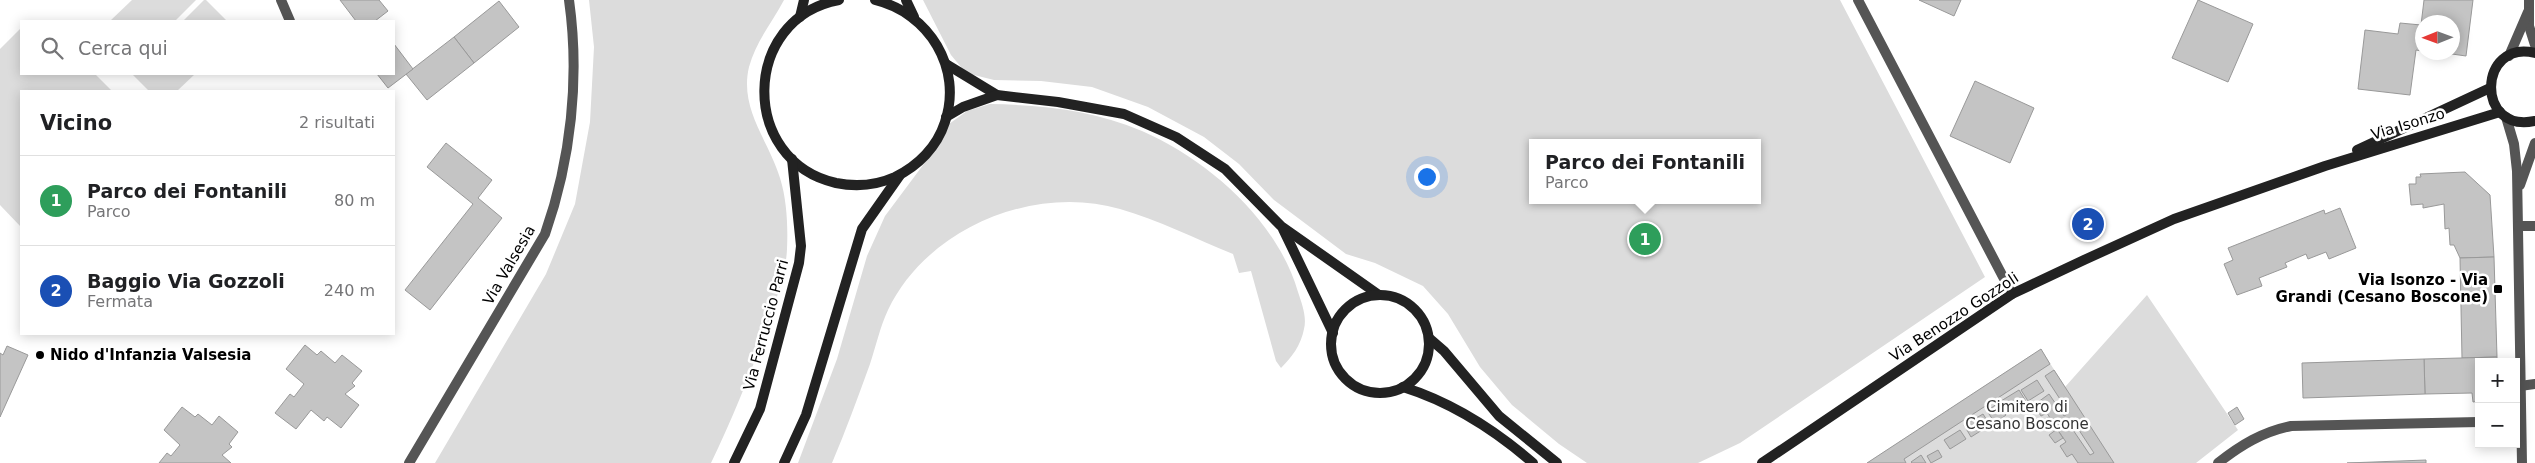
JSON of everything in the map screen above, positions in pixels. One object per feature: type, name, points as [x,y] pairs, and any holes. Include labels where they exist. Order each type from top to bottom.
[{"type":"street","points":[[281,0],[290,20]]},
{"type":"street","name":"Via Valsesia","points":[[409,463],[545,234],[554,207],[573,112],[573,26],[569,0]]},
{"type":"street","points":[[800,17],[804,0]]},
{"type":"street","points":[[839,0],[821,5],[800,17],[784,32],[772,52],[764,86],[768,120],[778,141],[792,159],[811,173],[844,184],[878,183],[901,174]]},
{"type":"street","points":[[784,463],[806,415],[862,230],[901,174],[927,153],[940,134],[946,117],[950,89],[946,64],[931,35],[914,18],[894,6],[875,0]]},
{"type":"street","points":[[906,0],[914,18]]},
{"type":"street","points":[[1858,0],[2012,294]]},
{"type":"street","points":[[2529,0],[2528,12],[2535,45]]},
{"type":"street","points":[[2520,358],[2518,193],[2514,144],[2503,114],[2493,101],[2490,88],[2495,69],[2509,56],[2528,12]]},
{"type":"street","points":[[2509,56],[2522,52],[2535,53]]},
{"type":"street","points":[[946,64],[997,95],[1058,102],[1124,114],[1176,137],[1225,169],[1281,226],[1379,295]]},
{"type":"street","name":"Via Isonzo","points":[[2325,166],[2490,88]]},
{"type":"street","points":[[946,117],[963,107],[997,95]]},
{"type":"street","points":[[2503,114],[2519,122],[2535,121]]},
{"type":"street","name":"Via Isonzo","points":[[2174,219],[2325,166],[2503,114]]},
{"type":"street","points":[[2518,193],[2535,143]]},
{"type":"street","name":"Via Ferruccio Parri","points":[[734,463],[760,409],[799,263],[801,246],[792,159]]},
{"type":"street","name":"Via Benozzo Gozzoli","points":[[1762,463],[2012,294],[2174,219]]},
{"type":"street","points":[[1281,226],[1333,333],[1334,359],[1342,375],[1351,383],[1362,389],[1379,392],[1403,387],[1413,380],[1424,366],[1429,348],[1429,338],[1425,324],[1415,309],[1400,299],[1379,295],[1367,296],[1351,304],[1339,318],[1333,333]]},
{"type":"street","points":[[2518,226],[2535,226]]},
{"type":"street","points":[[1429,338],[1444,350],[1499,416],[1558,463]]},
{"type":"street","points":[[2520,386],[2535,384]]},
{"type":"street","points":[[1403,387],[1462,412],[1497,434],[1533,463]]},
{"type":"street","points":[[2218,463],[2253,438],[2272,430],[2291,426],[2475,422]]},
{"type":"street","points":[[2520,442],[2522,463]]},
{"type":"green space","points":[[132,0],[196,0],[176,20],[111,20]]},
{"type":"green space","points":[[206,0],[226,20],[184,20]]},
{"type":"green space","points":[[589,0],[784,0],[756,49],[749,67],[747,82],[748,97],[752,111],[780,178],[786,213],[787,241],[785,266],[771,315],[728,427],[711,463],[435,463],[546,274],[575,204],[590,122],[594,47]]},
{"type":"green space","points":[[923,0],[1840,0],[1985,277],[1740,443],[1698,463],[1587,463],[1559,444],[1512,405],[1480,367],[1448,314],[1423,286],[1375,263],[1346,254],[1274,200],[1239,164],[1204,137],[1148,107],[1092,87],[1041,81],[994,80],[966,73],[951,55]]},
{"type":"green space","points":[[20,29],[20,75],[96,75],[111,90],[20,90],[20,226],[0,205],[0,49]]},
{"type":"green space","points":[[133,75],[194,75],[178,90],[148,90]]},
{"type":"green space","points":[[990,104],[1048,107],[1086,113],[1124,124],[1167,143],[1216,176],[1258,218],[1275,241],[1288,266],[1300,297],[1304,315],[1303,335],[1298,345],[1281,368],[1276,361],[1251,271],[1239,273],[1233,254],[1163,224],[1120,209],[1087,203],[1053,203],[1019,208],[986,219],[956,235],[929,256],[906,281],[885,316],[870,364],[832,463],[798,463],[837,359],[867,256],[885,216],[932,153],[949,124],[967,111]]},
{"type":"green space","name":"Cimitero di Cesano Boscone","points":[[2147,295],[2238,430],[2196,463],[1867,463],[2041,349],[2065,387]]},
{"type":"building","points":[[340,0],[379,0],[388,11],[376,20],[355,20]]},
{"type":"building","points":[[1919,0],[1961,0],[1954,16]]},
{"type":"building","points":[[2198,0],[2253,24],[2228,82],[2172,58]]},
{"type":"building","points":[[2424,0],[2473,0],[2466,56],[2460,55],[2460,15],[2422,15]]},
{"type":"building","points":[[499,1],[519,27],[474,63],[454,37]]},
{"type":"building","points":[[2400,23],[2415,24],[2415,58],[2410,95],[2358,89],[2365,30],[2398,34]]},
{"type":"building","points":[[454,37],[474,63],[427,100],[406,74]]},
{"type":"building","points":[[395,45],[413,69],[388,88],[378,75],[395,75]]},
{"type":"building","points":[[1975,81],[2034,108],[2010,163],[1950,136]]},
{"type":"building","points":[[446,143],[492,180],[478,198],[502,218],[430,310],[405,290],[473,204],[427,167]]},
{"type":"building","points":[[2465,172],[2490,195],[2494,257],[2460,258],[2454,245],[2450,245],[2449,228],[2445,229],[2444,204],[2423,208],[2423,204],[2411,205],[2409,184],[2416,184],[2416,177],[2421,177],[2420,174]]},
{"type":"building","points":[[2340,208],[2356,248],[2329,259],[2326,252],[2308,259],[2306,254],[2285,263],[2287,267],[2259,278],[2262,286],[2237,295],[2224,264],[2233,260],[2228,248],[2324,210],[2325,214]]},
{"type":"building","points":[[2494,257],[2497,357],[2462,358],[2460,258]]},
{"type":"building","points":[[305,345],[317,355],[321,351],[335,363],[342,355],[362,371],[352,383],[355,386],[345,394],[359,405],[341,428],[327,417],[324,421],[311,410],[296,429],[275,413],[290,394],[294,397],[304,384],[286,369]]},
{"type":"building","points":[[7,346],[28,355],[0,417],[0,353],[3,355]]},
{"type":"building","points":[[2041,349],[2050,364],[1904,459],[1906,463],[1867,463]]},
{"type":"building","points":[[2497,357],[2475,358],[2475,402],[2473,402],[2472,393],[2425,394],[2424,359]]},
{"type":"building","points":[[2424,359],[2425,394],[2303,398],[2302,363]]},
{"type":"building","points":[[2054,370],[2114,463],[2078,463],[2072,454],[2067,457],[2060,446],[2066,442],[2047,413],[2041,416],[2034,405],[2049,394],[2064,416],[2069,413],[2045,376]],"holes":[[[2075,424],[2094,453],[2090,455],[2071,427]]]},
{"type":"building","points":[[2037,380],[2044,391],[2028,401],[2021,390]]},
{"type":"building","points":[[2019,390],[2027,403],[2009,413],[2001,401]]},
{"type":"building","points":[[1998,403],[2006,415],[1995,423],[1987,411]]},
{"type":"building","points":[[182,407],[195,417],[198,414],[212,425],[219,416],[238,432],[229,444],[232,447],[222,455],[231,463],[159,463],[167,453],[171,456],[180,445],[164,430]]},
{"type":"building","points":[[2237,407],[2244,419],[2235,425],[2228,413]]},
{"type":"building","points":[[1983,414],[1990,425],[1971,437],[1964,425]]},
{"type":"building","points":[[2049,417],[2055,425],[2047,431],[2040,422]]},
{"type":"building","points":[[2057,429],[2063,438],[2055,443],[2049,435]]},
{"type":"building","points":[[1960,430],[1966,439],[1950,449],[1944,440]]},
{"type":"building","points":[[1938,450],[1942,457],[1931,463],[1927,456]]},
{"type":"building","points":[[1921,455],[1926,463],[1911,462]]},
{"type":"building","points":[[2426,460],[2426,463],[2347,463]]},
{"type":"place","name":"Baggio Via Gozzoli","points":[[2088,224]]},
{"type":"place","name":"Parco dei Fontanili","points":[[1645,239]]},
{"type":"place","name":"Via Isonzo - Via Grandi (Cesano Boscone)","points":[[2498,289]]},
{"type":"place","name":"Nido d'Infanzia Valsesia","points":[[40,355]]}]
